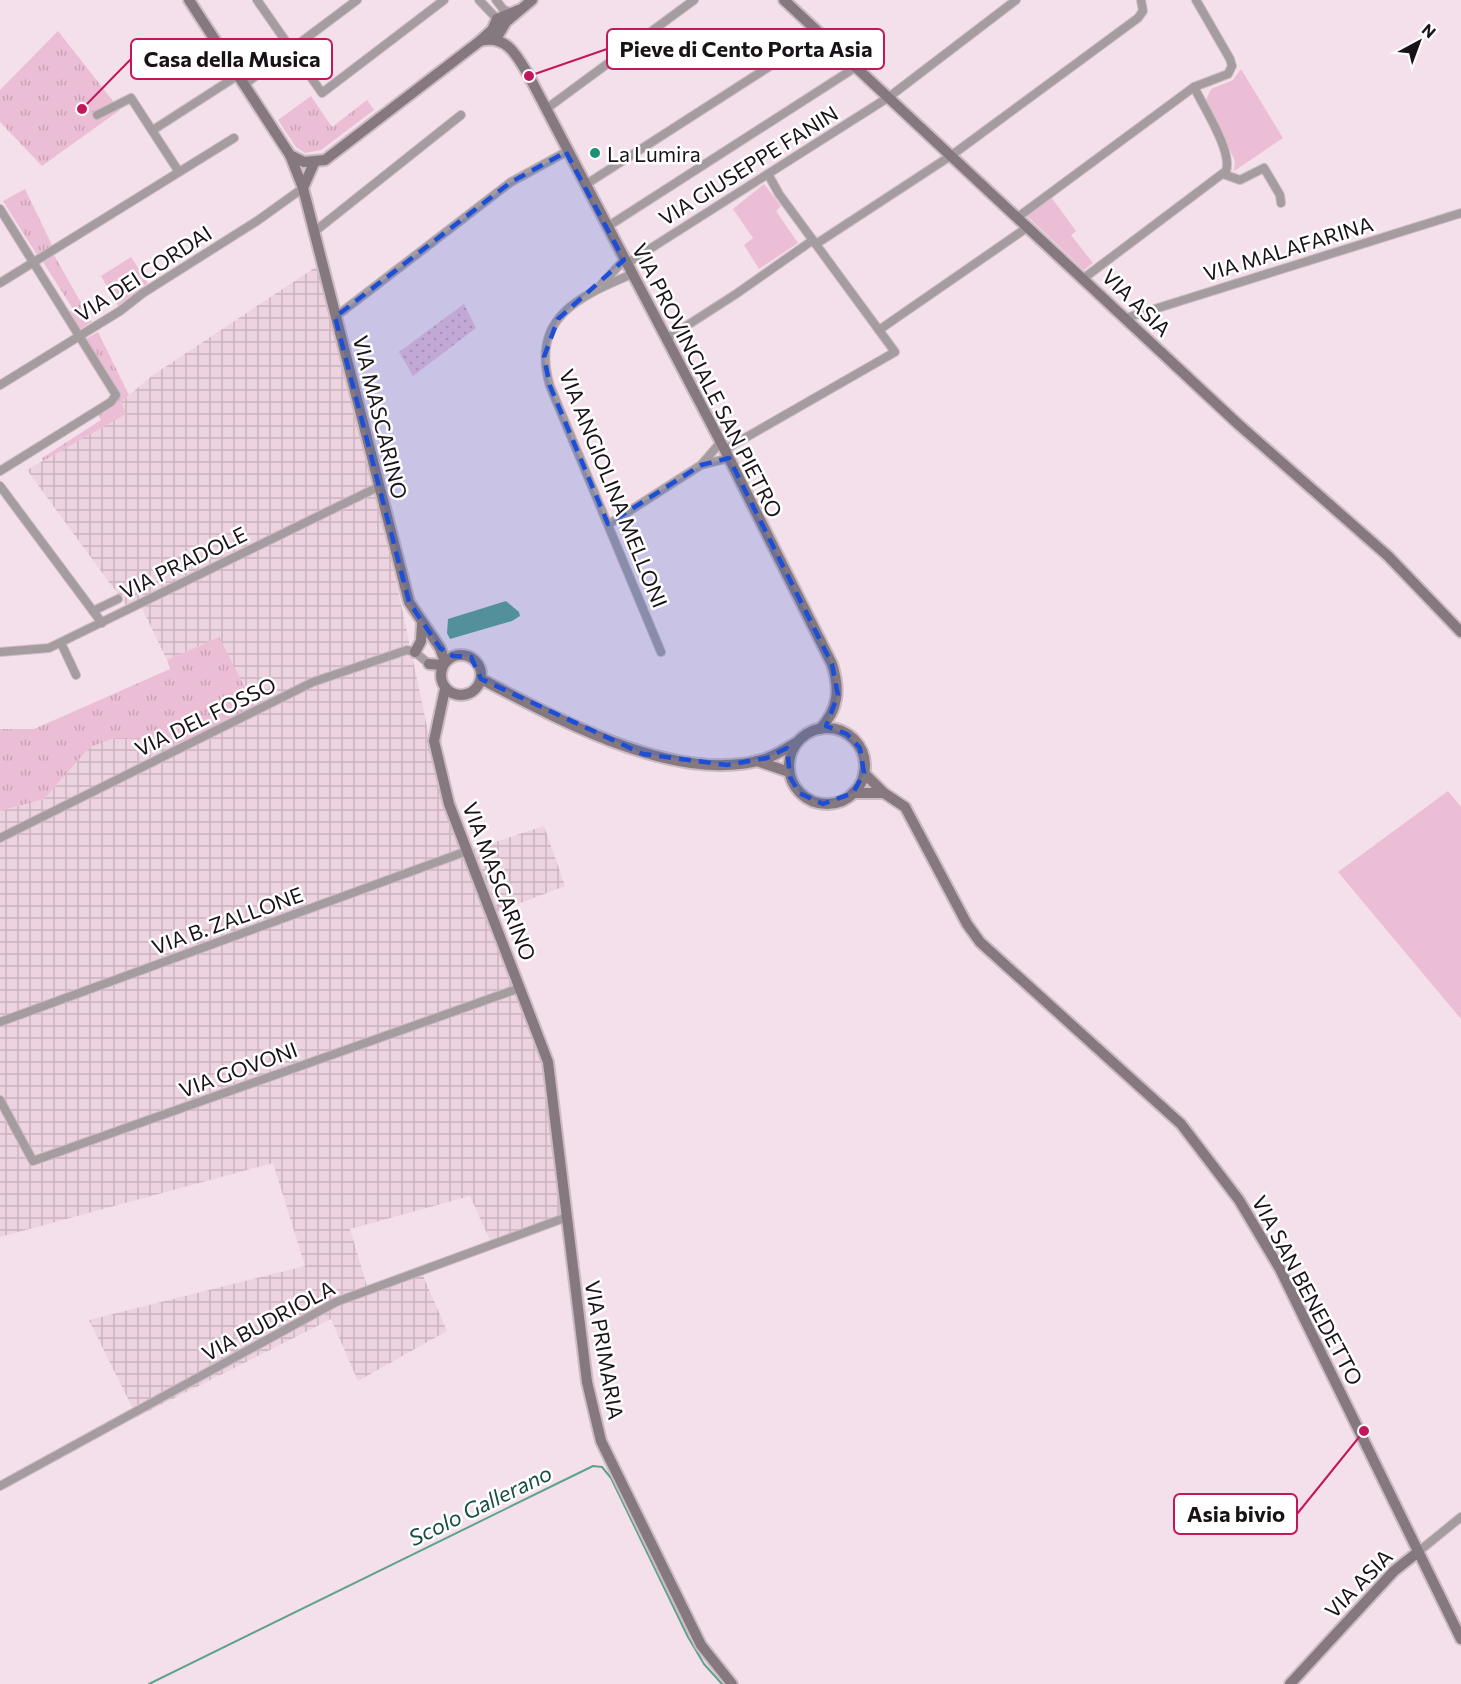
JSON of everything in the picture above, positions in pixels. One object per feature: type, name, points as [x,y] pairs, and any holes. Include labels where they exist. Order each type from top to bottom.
[{"type":"street","name":"VIA MASCARINO","points":[[189,0],[243,79],[290,155],[303,188],[409,602],[440,648],[445,664]]},
{"type":"street","points":[[257,0],[322,93],[444,0]]},
{"type":"street","points":[[153,130],[291,51],[347,3],[357,0]]},
{"type":"street","points":[[479,0],[498,24]]},
{"type":"street","points":[[496,0],[499,9],[496,39]]},
{"type":"street","points":[[496,0],[503,9],[515,11]]},
{"type":"street","points":[[290,155],[297,161],[314,163],[342,148],[480,41],[498,24],[532,0]]},
{"type":"street","points":[[546,110],[693,0]]},
{"type":"street","name":"VIA ASIA","points":[[784,0],[1238,424],[1388,556],[1461,633]]},
{"type":"street","name":"VIA GIUSEPPE FANIN","points":[[628,266],[889,97],[1016,0]]},
{"type":"street","points":[[666,339],[952,155],[1138,18],[1143,11],[1141,0]]},
{"type":"street","points":[[1018,217],[1194,87],[1223,77],[1232,66],[1196,0]]},
{"type":"street","name":"VIA PROVINCIALE SAN PIETRO","points":[[498,24],[529,76],[566,152],[724,450],[832,664],[837,682],[836,706],[839,723],[847,734]]},
{"type":"street","points":[[585,185],[820,34]]},
{"type":"street","points":[[480,41],[496,39],[515,52]]},
{"type":"street","points":[[607,227],[856,67]]},
{"type":"street","points":[[1084,278],[1223,174],[1229,164],[1194,87]]},
{"type":"street","points":[[97,115],[131,98],[179,172]]},
{"type":"street","points":[[314,232],[461,116]]},
{"type":"street","points":[[0,283],[234,138]]},
{"type":"street","points":[[335,317],[511,182],[566,152]]},
{"type":"street","points":[[303,188],[314,163]]},
{"type":"street","points":[[1223,174],[1240,180],[1264,168],[1277,189],[1281,203]]},
{"type":"street","points":[[609,524],[724,450],[895,352],[779,194],[768,174]]},
{"type":"street","name":"VIA DEI CORDAI","points":[[0,385],[257,221],[303,188]]},
{"type":"street","points":[[0,209],[114,391],[116,398],[0,471]]},
{"type":"street","name":"VIA MALAFARINA","points":[[1126,318],[1461,213]]},
{"type":"street","points":[[879,330],[1029,227]]},
{"type":"street","name":"VIA ANGIOLINA MELLONI","points":[[600,286],[628,266]]},
{"type":"street","name":"VIA ANGIOLINA MELLONI","points":[[628,266],[566,309],[558,319],[546,343],[544,357],[550,386],[661,652]]},
{"type":"street","points":[[701,465],[724,450]]},
{"type":"street","points":[[0,486],[102,623]]},
{"type":"street","name":"VIA PRADOLE","points":[[0,652],[49,648],[61,643],[378,487]]},
{"type":"street","points":[[93,611],[118,599]]},
{"type":"street","points":[[422,623],[421,641],[415,652],[429,664],[445,664],[465,655],[476,661],[479,683]]},
{"type":"street","points":[[61,643],[76,675]]},
{"type":"street","name":"VIA DEL FOSSO","points":[[0,838],[313,682],[398,652],[415,652]]},
{"type":"street","points":[[445,664],[450,691],[467,695],[479,683]]},
{"type":"street","points":[[479,683],[643,754],[694,764],[727,765],[767,758],[820,729],[836,706]]},
{"type":"street","name":"VIA MASCARINO","points":[[450,691],[439,710],[434,741],[439,767],[449,804],[548,1062]]},
{"type":"street","points":[[820,729],[832,729],[847,734],[860,748],[864,773],[854,793]]},
{"type":"street","points":[[797,742],[791,753],[789,772],[799,793],[813,802],[834,803],[854,793],[884,793]]},
{"type":"street","points":[[757,761],[789,772]]},
{"type":"street","points":[[864,773],[884,793]]},
{"type":"street","name":"VIA SAN BENEDETTO","points":[[884,793],[904,807],[967,924],[980,942],[1181,1124],[1239,1200],[1280,1269],[1461,1639]]},
{"type":"street","name":"VIA B. ZALLONE","points":[[0,1022],[467,851]]},
{"type":"street","name":"VIA GOVONI","points":[[0,1100],[33,1161],[520,988]]},
{"type":"street","name":"VIA PRIMARIA","points":[[548,1062],[587,1382],[601,1441],[701,1645],[732,1684]]},
{"type":"street","name":"VIA BUDRIOLA","points":[[0,1486],[336,1302],[567,1217]]},
{"type":"street","name":"VIA ASIA","points":[[1290,1684],[1394,1570],[1461,1517]]},
{"type":"highlighted area","points":[[566,152],[624,260],[558,319],[544,357],[550,386],[608,524],[701,465],[729,458],[832,664],[838,695],[826,726],[847,734],[860,748],[864,773],[853,793],[823,804],[799,793],[790,777],[787,748],[767,758],[727,765],[643,754],[481,679],[471,657],[453,656],[440,648],[409,602],[335,317],[511,182]]},
{"type":"shaded area","points":[[322,263],[380,505],[435,764],[468,851],[544,826],[565,886],[489,915],[548,1067],[571,1218],[493,1247],[470,1196],[350,1229],[368,1289],[421,1271],[447,1331],[358,1381],[331,1319],[137,1417],[89,1320],[305,1266],[273,1163],[0,1237],[0,811],[44,799],[90,747],[115,738],[145,738],[181,745],[219,637],[167,660],[141,606],[128,608],[27,470],[125,414],[121,402],[153,375]]},
{"type":"shaded area","points":[[506,601],[519,612],[520,616],[512,621],[450,639],[447,633],[448,619]]},
{"type":"green space","points":[[58,31],[120,110],[42,166],[0,122],[0,90]]},
{"type":"green space","points":[[1241,69],[1283,138],[1234,171],[1235,161],[1206,100],[1211,89],[1233,80]]},
{"type":"green space","points":[[311,96],[332,127],[367,100],[374,110],[321,150],[305,153],[296,147],[278,120]]},
{"type":"green space","points":[[764,184],[781,206],[776,211],[798,243],[759,269],[744,245],[753,238],[733,209]]},
{"type":"green space","points":[[25,189],[52,245],[37,255],[3,201]]},
{"type":"green space","points":[[1051,197],[1076,231],[1071,235],[1093,263],[1084,270],[1027,216]]},
{"type":"green space","points":[[54,255],[92,322],[79,330],[68,313],[73,309],[43,262]]},
{"type":"green space","points":[[131,257],[148,283],[118,306],[101,276]]},
{"type":"green space","points":[[464,304],[476,328],[413,376],[399,352]]},
{"type":"green space","points":[[98,332],[129,395],[121,402],[126,414],[43,461],[42,458],[101,420],[98,415],[117,400],[117,389],[85,339]]},
{"type":"green space","points":[[219,637],[255,707],[181,745],[145,738],[115,738],[90,747],[44,799],[0,811],[0,729],[34,729],[170,669],[167,660]]},
{"type":"green space","points":[[1448,791],[1461,807],[1461,1019],[1338,872]]},
{"type":"waterway","name":"Scolo Gallerano","points":[[149,1684],[593,1466],[602,1467],[611,1478],[688,1637],[704,1664],[722,1684]]},
{"type":"place","name":"Pieve di Cento Porta Asia","points":[[529,76]]},
{"type":"place","name":"Casa della Musica","points":[[82,109]]},
{"type":"place","name":"La Lumira","points":[[595,153]]},
{"type":"place","name":"Asia bivio","points":[[1364,1431]]}]
